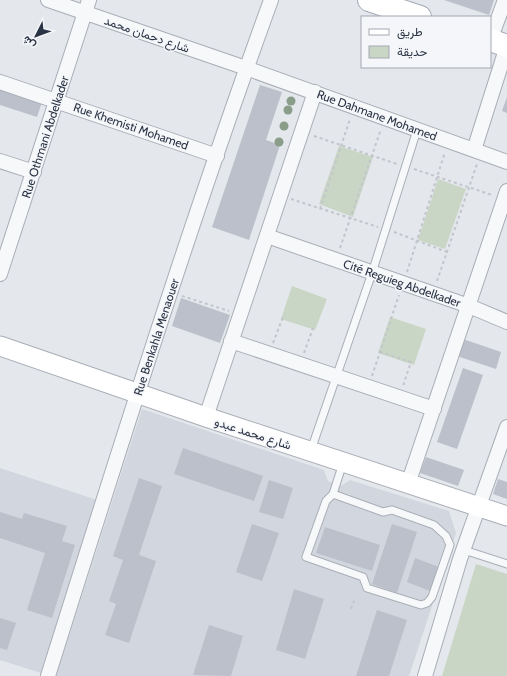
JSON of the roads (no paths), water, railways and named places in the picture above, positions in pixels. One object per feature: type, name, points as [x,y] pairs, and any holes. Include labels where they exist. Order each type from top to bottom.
[{"type":"main road","points":[[369,0],[417,16]]},
{"type":"main road","points":[[491,40],[507,46]]},
{"type":"street","name":"شارع دحمان محمد","points":[[48,0],[87,6],[246,68]]},
{"type":"street","name":"Rue Benkahla Menaouer","points":[[48,676],[138,392],[246,68],[271,0]]},
{"type":"street","points":[[491,37],[505,0]]},
{"type":"street","name":"Rue Othmani Abdelkader","points":[[0,274],[6,235],[34,172],[87,6]]},
{"type":"street","points":[[478,152],[507,46]]},
{"type":"street","name":"Rue Dahmane Mohamed","points":[[246,68],[507,162]]},
{"type":"street","name":"Rue Khemisti Mohamed","points":[[0,82],[217,156]]},
{"type":"street","points":[[206,417],[315,92]]},
{"type":"street","points":[[0,161],[34,172]]},
{"type":"street","name":"Cité Reguieg Abdelkader","points":[[267,236],[468,306],[507,191]]},
{"type":"street","points":[[408,484],[468,306],[507,322]]},
{"type":"street","points":[[231,341],[434,409]]},
{"type":"street","name":"شارع محمد عبدو","points":[[0,346],[310,452],[507,516]]},
{"type":"street","points":[[425,676],[479,506],[501,462],[507,428]]},
{"type":"lane","points":[[310,452],[372,273],[417,130]]},
{"type":"lane","points":[[333,494],[383,512],[392,510],[434,525],[446,536],[450,545],[432,597],[427,603],[421,605],[367,588],[363,577],[306,557],[326,501],[333,494],[343,463]]},
{"type":"lane","points":[[464,550],[507,564]]}]
